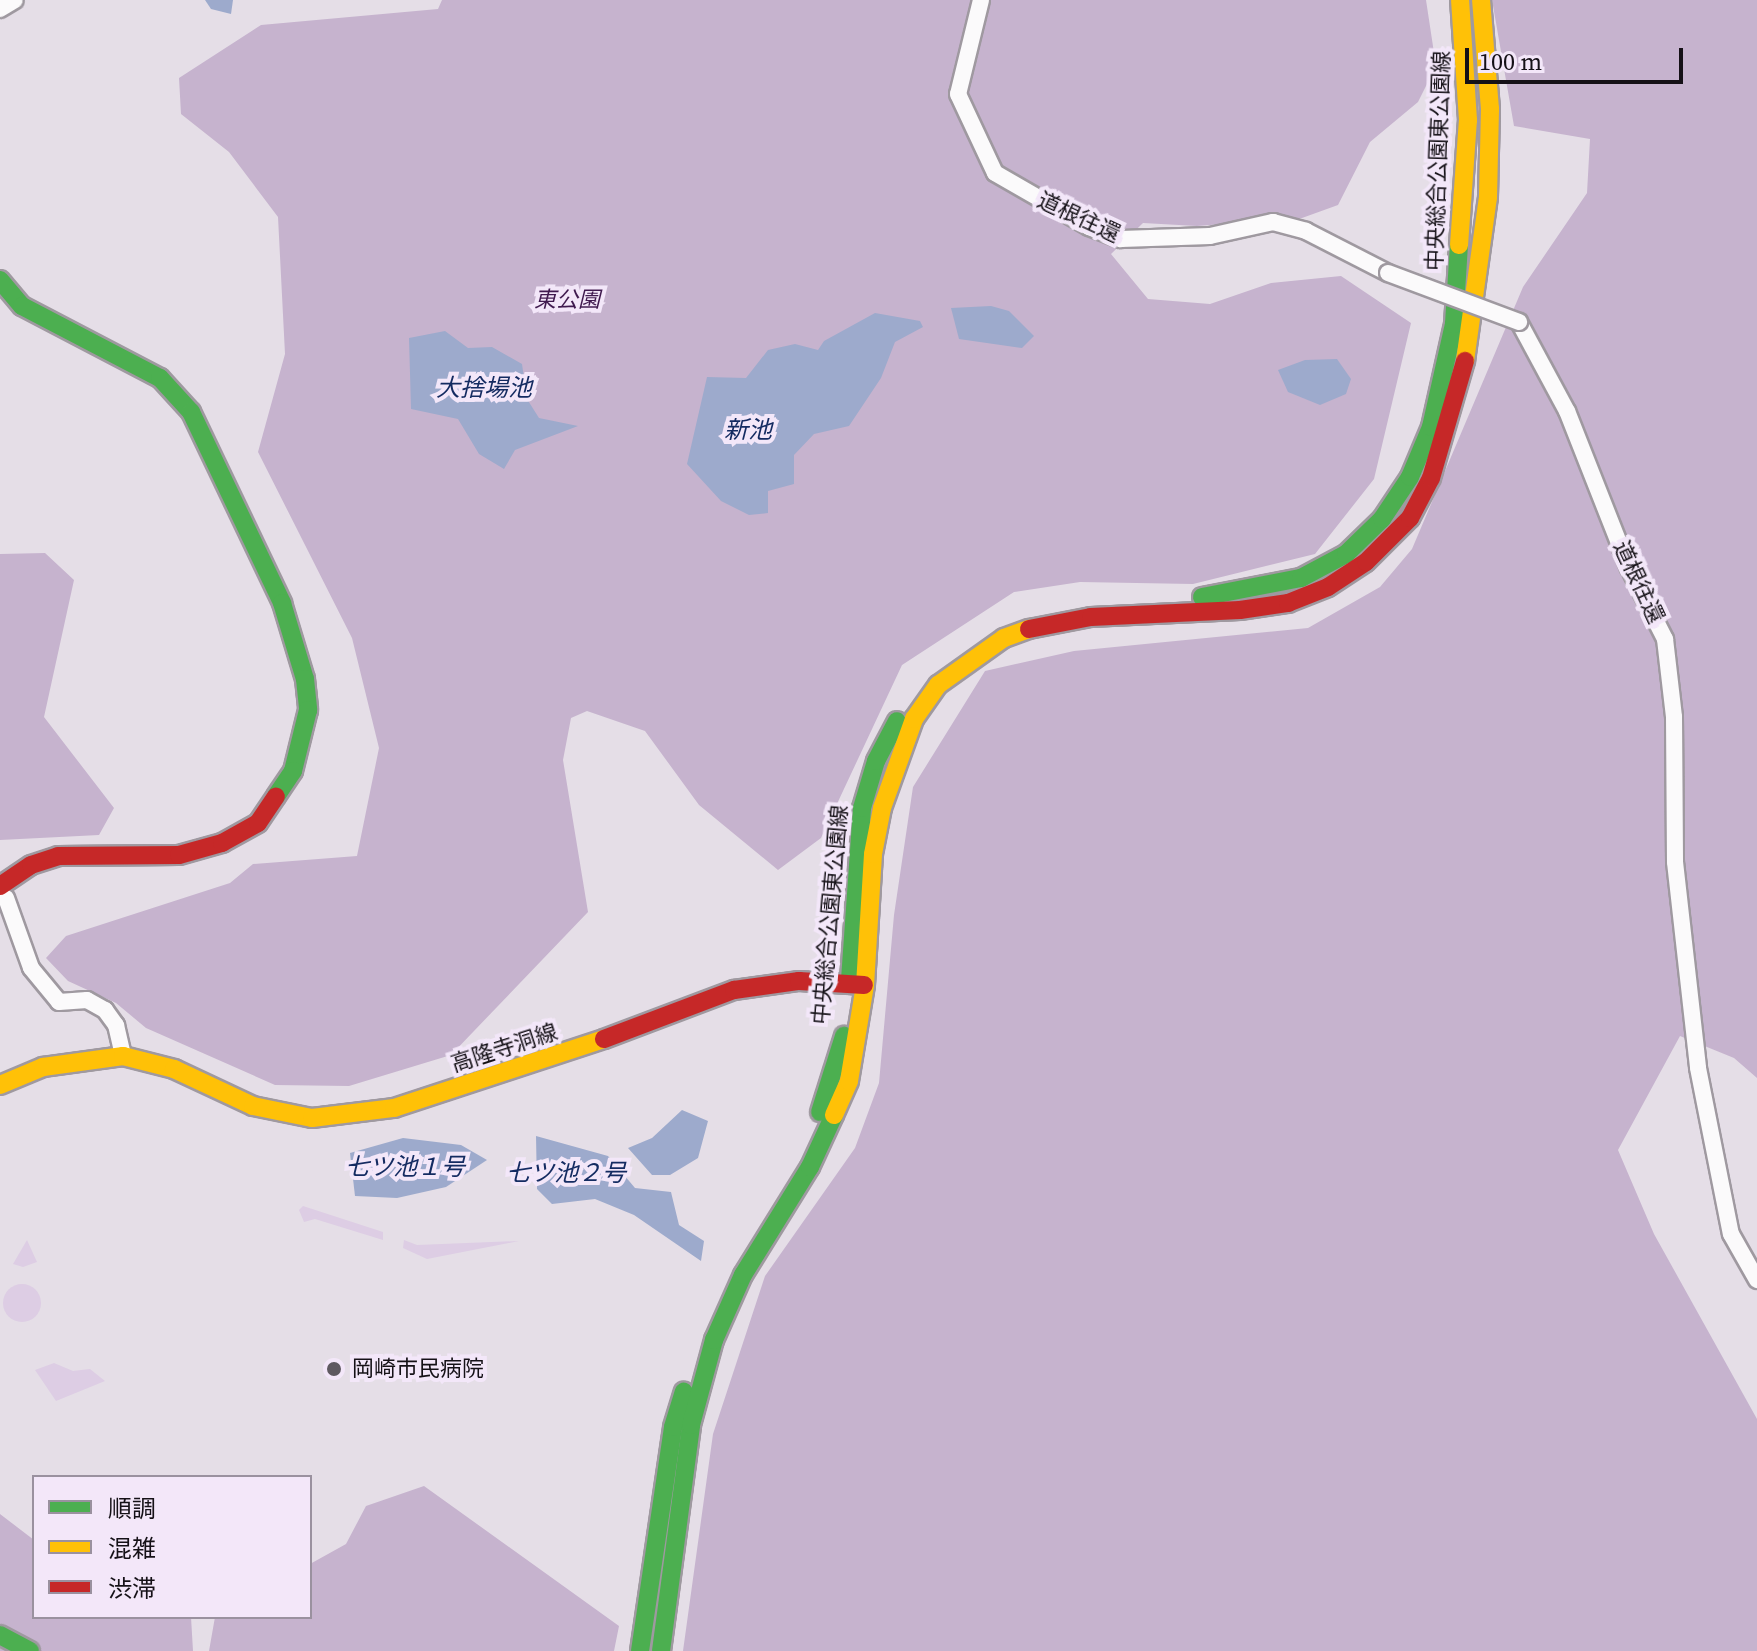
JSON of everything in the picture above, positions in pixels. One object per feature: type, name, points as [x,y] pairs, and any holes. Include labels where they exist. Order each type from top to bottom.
[{"type":"street","points":[[0,9],[15,0]]},
{"type":"street","name":"道根往還","points":[[981,0],[958,94],[995,173],[1075,220],[1121,239],[1210,236],[1273,222],[1306,231],[1388,273],[1519,322],[1567,411],[1629,568],[1665,639],[1674,717],[1675,862],[1709,1133],[1731,1234],[1757,1280]]},
{"type":"street","name":"中央総合公園東公園線","points":[[640,1651],[673,1427],[709,1312],[738,1252],[813,1129],[842,1044],[857,985],[862,808],[876,761],[916,689],[970,641],[1011,619],[1056,606],[1261,589],[1301,578],[1346,554],[1382,519],[1410,477],[1447,370],[1454,324],[1468,120],[1460,0]]},
{"type":"street","points":[[661,1651],[691,1425],[714,1340],[743,1275],[810,1167],[849,1081],[873,854],[882,808],[910,729],[938,685],[985,649],[1047,623],[1288,603],[1328,587],[1366,562],[1410,518],[1431,478],[1468,349],[1488,197],[1490,109],[1481,0]]},
{"type":"street","points":[[0,280],[22,306],[160,378],[191,412],[282,603],[305,679],[308,710],[293,771],[258,823],[222,843],[179,855],[58,856],[31,865],[3,892],[31,968],[59,1002],[87,1000],[105,1010],[116,1025],[123,1056],[84,1058],[0,1085]]},
{"type":"street","name":"高隆寺洞線","points":[[123,1056],[174,1069],[253,1106],[312,1118],[394,1108],[571,1051],[734,990],[799,981],[857,985]]},
{"type":"street","points":[[0,1635],[30,1651]]},
{"type":"shaded area","points":[[303,1206],[383,1232],[383,1240],[315,1219],[304,1222],[299,1210]]},
{"type":"shaded area","points":[[27,1240],[37,1262],[23,1267],[13,1264]]},
{"type":"shaded area","points":[[404,1240],[417,1245],[519,1241],[427,1259],[403,1248]]},
{"type":"shaded area","points":[[22,1284],[36,1289],[41,1303],[36,1317],[22,1322],[8,1317],[3,1303],[8,1289]]},
{"type":"shaded area","points":[[54,1363],[73,1371],[90,1369],[105,1381],[56,1401],[35,1370]]},
{"type":"green space","name":"東公園","points":[[442,0],[1426,0],[1436,66],[1418,102],[1370,142],[1338,205],[1302,218],[1197,226],[1143,223],[1111,254],[1148,299],[1210,304],[1271,283],[1341,276],[1411,323],[1374,479],[1315,554],[1193,584],[1080,582],[1014,592],[902,665],[821,838],[778,870],[699,805],[645,731],[587,711],[571,718],[563,760],[588,912],[451,1055],[349,1086],[275,1085],[146,1028],[116,1003],[68,981],[46,958],[66,936],[230,883],[253,864],[357,856],[379,748],[352,638],[258,452],[285,354],[278,217],[229,152],[181,114],[179,78],[261,25],[438,9]]},
{"type":"green space","points":[[1492,0],[1757,0],[1757,1078],[1734,1058],[1680,1036],[1618,1150],[1654,1234],[1757,1419],[1757,1651],[683,1651],[713,1434],[765,1276],[855,1148],[879,1083],[894,915],[913,787],[985,671],[1074,651],[1308,628],[1380,587],[1412,549],[1523,287],[1587,193],[1590,139],[1514,126]]},
{"type":"green space","points":[[45,553],[74,580],[44,717],[114,808],[99,835],[0,840],[0,554]]},
{"type":"green space","points":[[424,1486],[619,1626],[614,1651],[209,1651],[215,1619],[312,1619],[312,1563],[346,1544],[366,1506]]},
{"type":"green space","points":[[0,1514],[32,1538],[32,1619],[191,1619],[193,1651],[0,1651]]},
{"type":"water","points":[[205,0],[233,0],[231,14],[211,9]]},
{"type":"water","points":[[991,306],[1009,311],[1034,336],[1022,348],[959,339],[951,308]]},
{"type":"water","name":"新池","points":[[875,313],[920,321],[923,327],[895,342],[881,378],[849,426],[814,434],[794,455],[794,484],[768,491],[768,513],[749,515],[721,501],[687,464],[707,377],[746,378],[768,350],[795,344],[818,350],[824,341]]},
{"type":"water","name":"大捨場池","points":[[445,331],[468,348],[492,347],[522,364],[527,399],[539,418],[578,426],[515,450],[504,469],[479,454],[458,419],[411,409],[409,338]]},
{"type":"water","points":[[1337,359],[1351,379],[1346,394],[1320,405],[1288,392],[1278,370],[1305,360]]},
{"type":"water","points":[[682,1110],[708,1121],[698,1158],[670,1175],[652,1175],[628,1148],[652,1138]]},
{"type":"water","name":"七ツ池２号","points":[[536,1136],[608,1156],[635,1188],[671,1192],[679,1225],[704,1241],[701,1261],[634,1215],[595,1199],[552,1204],[537,1189]]},
{"type":"water","name":"七ツ池１号","points":[[403,1138],[461,1145],[487,1160],[446,1187],[397,1198],[355,1196],[350,1153]]},
{"type":"traffic: fast","points":[[1202,597],[1301,578],[1346,554],[1382,519],[1410,477],[1431,427],[1454,324],[1459,245]]},
{"type":"traffic: fast","points":[[0,280],[22,306],[160,378],[191,412],[282,603],[305,679],[308,710],[293,771],[276,796]]},
{"type":"traffic: fast","points":[[850,980],[862,808],[876,761],[897,721]]},
{"type":"traffic: fast","points":[[820,1112],[844,1036]]},
{"type":"traffic: fast","points":[[661,1651],[691,1425],[714,1340],[743,1275],[810,1167],[834,1115]]},
{"type":"traffic: fast","points":[[640,1651],[673,1427],[684,1392]]},
{"type":"traffic: fast","points":[[0,1635],[30,1651]]},
{"type":"traffic: slow","points":[[1459,245],[1468,120],[1460,0]]},
{"type":"traffic: slow","points":[[1465,361],[1488,197],[1490,109],[1481,0]]},
{"type":"traffic: slow","points":[[834,1115],[849,1081],[865,985],[873,854],[882,808],[914,719],[938,685],[1004,638],[1029,629]]},
{"type":"traffic: slow","points":[[0,1085],[43,1067],[123,1056],[174,1069],[253,1106],[312,1118],[394,1108],[604,1039]]},
{"type":"traffic: jam","points":[[1029,629],[1091,617],[1240,610],[1288,603],[1328,587],[1366,562],[1410,518],[1431,478],[1465,361]]},
{"type":"traffic: jam","points":[[0,886],[31,865],[58,856],[179,855],[222,843],[258,823],[276,796]]},
{"type":"traffic: jam","points":[[604,1039],[734,990],[799,981],[864,985]]},
{"type":"place","name":"岡崎市民病院","points":[[334,1369]]}]
